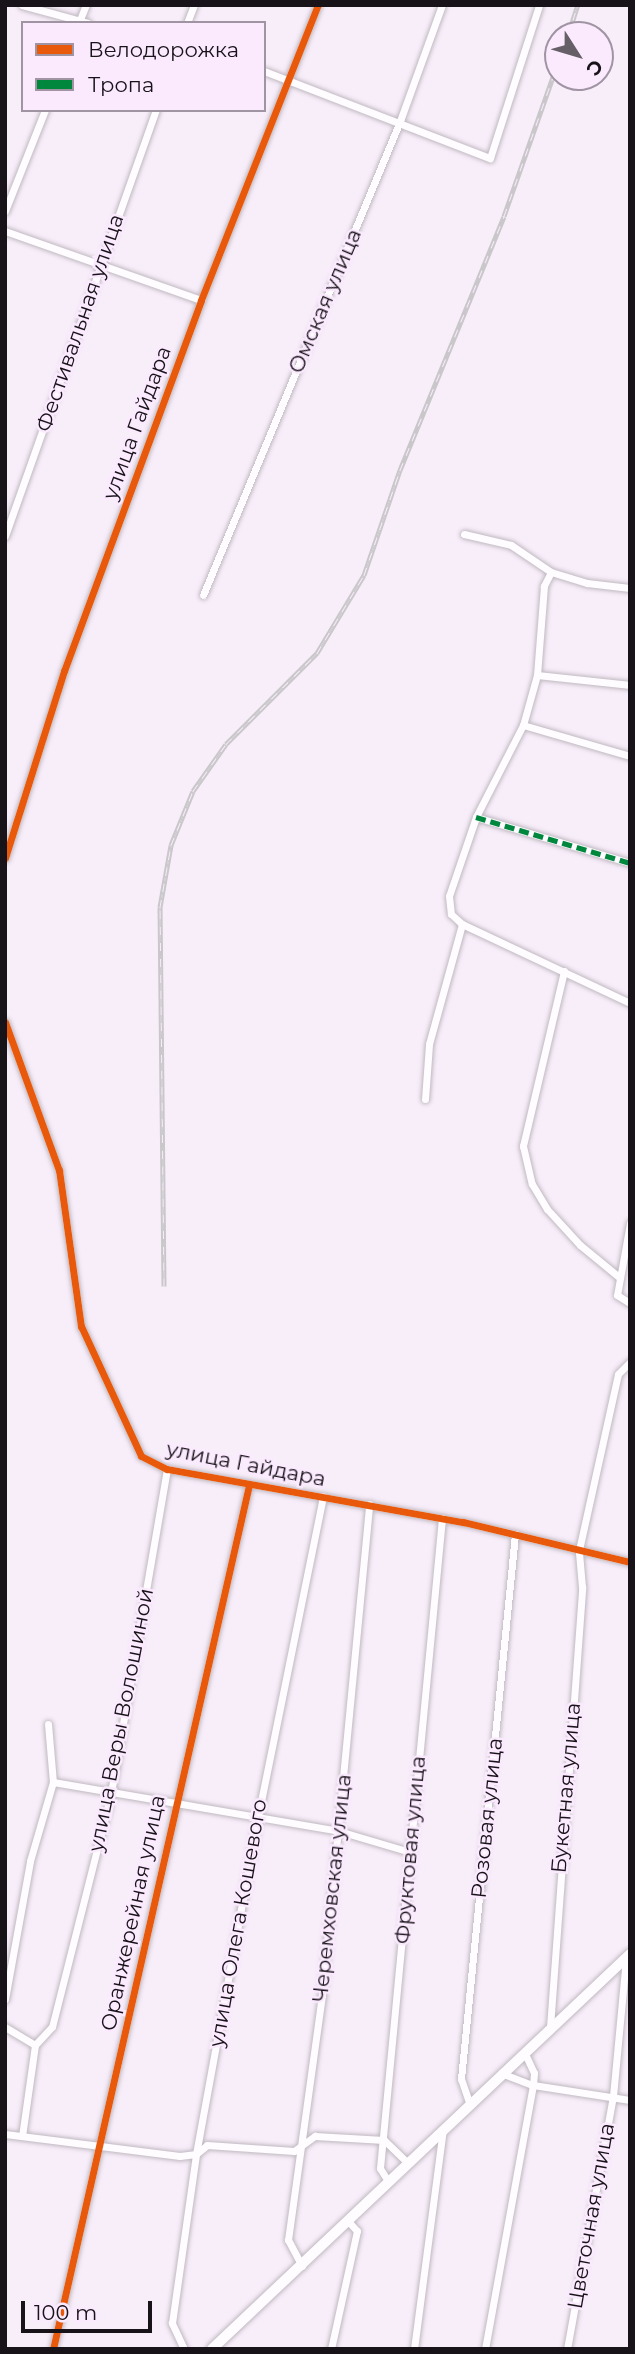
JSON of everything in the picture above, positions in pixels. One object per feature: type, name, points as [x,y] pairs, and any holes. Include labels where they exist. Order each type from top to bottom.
[{"type":"main road","points":[[212,2349],[302,2266],[500,2072],[628,1956]]},
{"type":"street","points":[[22,5],[78,21]]},
{"type":"street","name":"улица Гайдара","points":[[5,858],[64,671],[201,300],[292,78],[318,5]]},
{"type":"street","name":"Омская улица","points":[[204,595],[400,121],[442,5]]},
{"type":"street","points":[[266,72],[292,78],[490,158],[539,5]]},
{"type":"street","points":[[5,211],[43,112]]},
{"type":"street","name":"Фестивальная улица","points":[[5,536],[155,112]]},
{"type":"street","points":[[5,230],[101,261],[201,300]]},
{"type":"street","points":[[464,534],[512,545],[551,572],[587,583],[630,588]]},
{"type":"street","points":[[551,572],[544,586],[537,675],[523,725],[476,817],[449,896],[451,914],[462,924],[630,1003]]},
{"type":"street","points":[[537,675],[630,685]]},
{"type":"street","points":[[523,725],[630,756]]},
{"type":"street","points":[[476,817],[630,863]]},
{"type":"street","points":[[425,1099],[429,1044],[462,924]]},
{"type":"street","points":[[564,971],[523,1146],[532,1184],[547,1209],[580,1245],[619,1277]]},
{"type":"street","name":"улица Гайдара","points":[[5,1023],[59,1170],[81,1326],[141,1457],[167,1469],[442,1518],[630,1562]]},
{"type":"street","points":[[630,1223],[617,1295],[630,1303]]},
{"type":"street","name":"Букетная улица","points":[[551,2027],[582,1587],[579,1550],[618,1374],[630,1362]]},
{"type":"street","name":"улица Веры Волошиной","points":[[35,2045],[52,2027],[111,1793],[167,1469]]},
{"type":"street","name":"Оранжерейная улица","points":[[53,2349],[174,1805],[249,1485]]},
{"type":"street","name":"улица Олега Кошевого","points":[[184,2349],[172,2323],[196,2154],[258,1816],[323,1497]]},
{"type":"street","name":"Черемховская улица","points":[[302,2266],[288,2240],[302,2146],[339,1831],[369,1504]]},
{"type":"street","name":"Фруктовая улица","points":[[387,2181],[380,2168],[442,1518]]},
{"type":"street","name":"Розовая улица","points":[[469,2102],[461,2079],[514,1534]]},
{"type":"street","points":[[5,1999],[30,1861],[53,1782],[48,1724]]},
{"type":"street","points":[[53,1782],[174,1805],[258,1816],[339,1831],[410,1852]]},
{"type":"street","name":"Цветочная улица","points":[[567,2349],[613,2096],[628,1956]]},
{"type":"street","points":[[5,2027],[35,2045],[22,2136]]},
{"type":"street","points":[[485,2349],[533,2085],[534,2073],[523,2051]]},
{"type":"street","points":[[500,2072],[533,2085],[630,2100]]},
{"type":"street","points":[[414,2349],[443,2126]]},
{"type":"street","points":[[5,2134],[100,2147],[196,2154],[207,2145],[294,2151],[314,2136],[384,2140],[407,2162]]},
{"type":"street","points":[[331,2349],[357,2231],[346,2220]]},
{"type":"railway","points":[[573,21],[578,5]]},
{"type":"railway","points":[[164,1286],[160,907],[171,845],[193,791],[226,744],[317,653],[364,575],[400,470],[504,216],[548,91]]},
{"type":"marked path","points":[[476,817],[630,863]]},
{"type":"cycle path","points":[[5,858],[64,671],[201,300],[318,5]]},
{"type":"cycle path","points":[[5,1022],[59,1170],[81,1326],[141,1456],[167,1469],[463,1522],[630,1562]]},
{"type":"cycle path","points":[[53,2349],[249,1485]]}]
